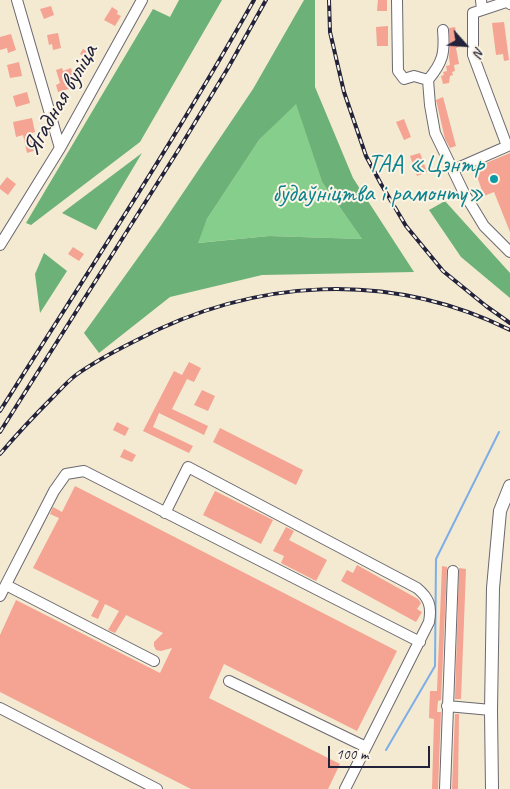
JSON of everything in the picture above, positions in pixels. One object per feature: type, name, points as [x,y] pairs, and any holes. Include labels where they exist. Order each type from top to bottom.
[{"type":"main road","points":[[492,789],[493,588],[500,510],[510,486]]},
{"type":"street","points":[[17,0],[60,148]]},
{"type":"street","name":"Ягадная вуліца","points":[[0,245],[60,148],[135,5],[142,0]]},
{"type":"street","points":[[396,0],[398,71],[404,79],[414,76],[428,80]]},
{"type":"street","points":[[453,170],[509,145],[473,55],[473,13],[481,5],[509,1],[510,4]]},
{"type":"street","points":[[444,30],[444,51],[436,70],[428,80],[435,133],[464,193],[484,226],[510,252]]},
{"type":"street","points":[[165,513],[188,466],[417,588],[426,596],[430,603],[429,622],[345,789]]},
{"type":"street","points":[[0,596],[54,491],[66,474],[84,471],[420,642]]},
{"type":"street","points":[[445,789],[453,571]]},
{"type":"street","points":[[6,586],[154,661]]},
{"type":"street","points":[[229,680],[366,747]]},
{"type":"street","points":[[447,706],[491,710]]},
{"type":"street","points":[[0,708],[157,789]]},
{"type":"green space","points":[[179,0],[222,0],[140,142],[31,225],[26,223],[153,9],[170,17]]},
{"type":"green space","points":[[304,0],[315,0],[315,87],[353,178],[414,272],[262,275],[170,297],[99,353],[84,333],[160,227],[253,89]],"holes":[[[296,104],[322,182],[362,239],[269,236],[198,243],[207,219],[259,140]]]},
{"type":"green space","points":[[296,103],[322,182],[362,239],[269,236],[197,243],[207,219],[259,140]]},
{"type":"green space","points":[[142,153],[96,230],[62,213]]},
{"type":"green space","points":[[445,201],[510,273],[510,298],[461,257],[429,210]]},
{"type":"green space","points":[[44,253],[67,271],[40,313],[35,274]]},
{"type":"building","points":[[378,0],[387,0],[387,11],[377,11]]},
{"type":"building","points":[[51,6],[54,15],[44,19],[40,9]]},
{"type":"building","points":[[112,7],[121,16],[115,26],[104,20]]},
{"type":"building","points":[[504,22],[509,60],[504,61],[503,54],[496,55],[492,23]]},
{"type":"building","points":[[388,26],[388,46],[377,46],[376,27]]},
{"type":"building","points":[[455,27],[459,47],[456,48],[459,64],[454,65],[455,71],[450,76],[449,83],[443,84],[441,76],[444,75],[443,72],[447,71],[446,66],[450,65],[449,28]]},
{"type":"building","points":[[58,33],[61,48],[53,50],[52,44],[49,45],[47,35]]},
{"type":"building","points":[[11,34],[16,50],[8,53],[7,48],[0,50],[0,37]]},
{"type":"building","points":[[83,49],[95,56],[87,69],[78,64],[83,56],[80,54]]},
{"type":"building","points":[[19,62],[22,76],[10,78],[7,65]]},
{"type":"building","points":[[62,68],[63,71],[71,68],[76,87],[58,92],[56,85],[60,83],[56,70]]},
{"type":"building","points":[[27,92],[30,103],[16,107],[13,96]]},
{"type":"building","points":[[443,97],[456,146],[450,148],[445,139],[436,100]]},
{"type":"building","points":[[32,118],[35,132],[32,133],[36,150],[27,153],[23,135],[16,137],[13,122]]},
{"type":"building","points":[[404,119],[411,137],[404,140],[396,122]]},
{"type":"building","points":[[420,153],[427,172],[417,176],[410,156]]},
{"type":"building","name":"ТАА «Цэнтр будаўніцтва і рамонту»","points":[[510,153],[510,232],[494,192],[484,196],[474,168]]},
{"type":"building","points":[[7,177],[16,184],[8,195],[0,189],[0,186]]},
{"type":"building","points":[[73,247],[84,254],[79,261],[68,254]]},
{"type":"building","points":[[189,362],[201,368],[194,382],[187,379],[172,409],[208,426],[204,435],[159,413],[153,427],[193,446],[189,453],[143,431],[174,371],[182,375]]},
{"type":"building","points":[[202,390],[215,396],[208,411],[194,405]]},
{"type":"building","points":[[117,422],[129,428],[125,436],[113,430]]},
{"type":"building","points":[[220,428],[303,470],[296,485],[213,442]]},
{"type":"building","points":[[124,449],[136,455],[132,462],[120,457]]},
{"type":"building","points":[[75,486],[397,651],[357,731],[224,664],[209,698],[340,764],[328,789],[191,789],[0,692],[0,635],[16,600],[160,673],[172,648],[161,651],[156,650],[154,642],[163,633],[126,615],[115,633],[108,630],[119,611],[105,604],[98,619],[91,616],[99,601],[33,568],[59,518],[50,514],[53,507],[62,512]]},
{"type":"building","points":[[215,491],[273,520],[261,544],[203,515]]},
{"type":"building","points":[[286,527],[294,531],[289,540],[327,560],[316,581],[281,563],[284,556],[273,551]]},
{"type":"building","points":[[357,565],[418,599],[421,603],[417,609],[422,612],[416,622],[341,581],[347,570],[353,573]]},
{"type":"building","points":[[442,566],[447,567],[441,700],[438,701],[437,712],[441,712],[438,789],[432,789],[434,719],[429,718],[430,691],[437,691]]},
{"type":"building","points":[[459,568],[466,569],[461,699],[455,699]]},
{"type":"building","points":[[455,714],[459,714],[458,789],[452,789]]},
{"type":"waterway","points":[[386,750],[435,666],[436,559],[499,432]]},
{"type":"railway","points":[[0,411],[162,156],[254,0]]},
{"type":"railway","points":[[0,432],[179,149],[266,0]]},
{"type":"railway","points":[[329,0],[330,32],[344,92],[366,156],[381,184],[406,226],[443,271],[510,323]]},
{"type":"railway","points":[[0,454],[65,385],[83,370],[135,341],[180,320],[227,304],[274,294],[321,289],[369,291],[417,298],[464,311],[510,330]]},
{"type":"place","name":"ТАА «Цэнтр будаўніцтва і рамонту»","points":[[494,179]]}]
